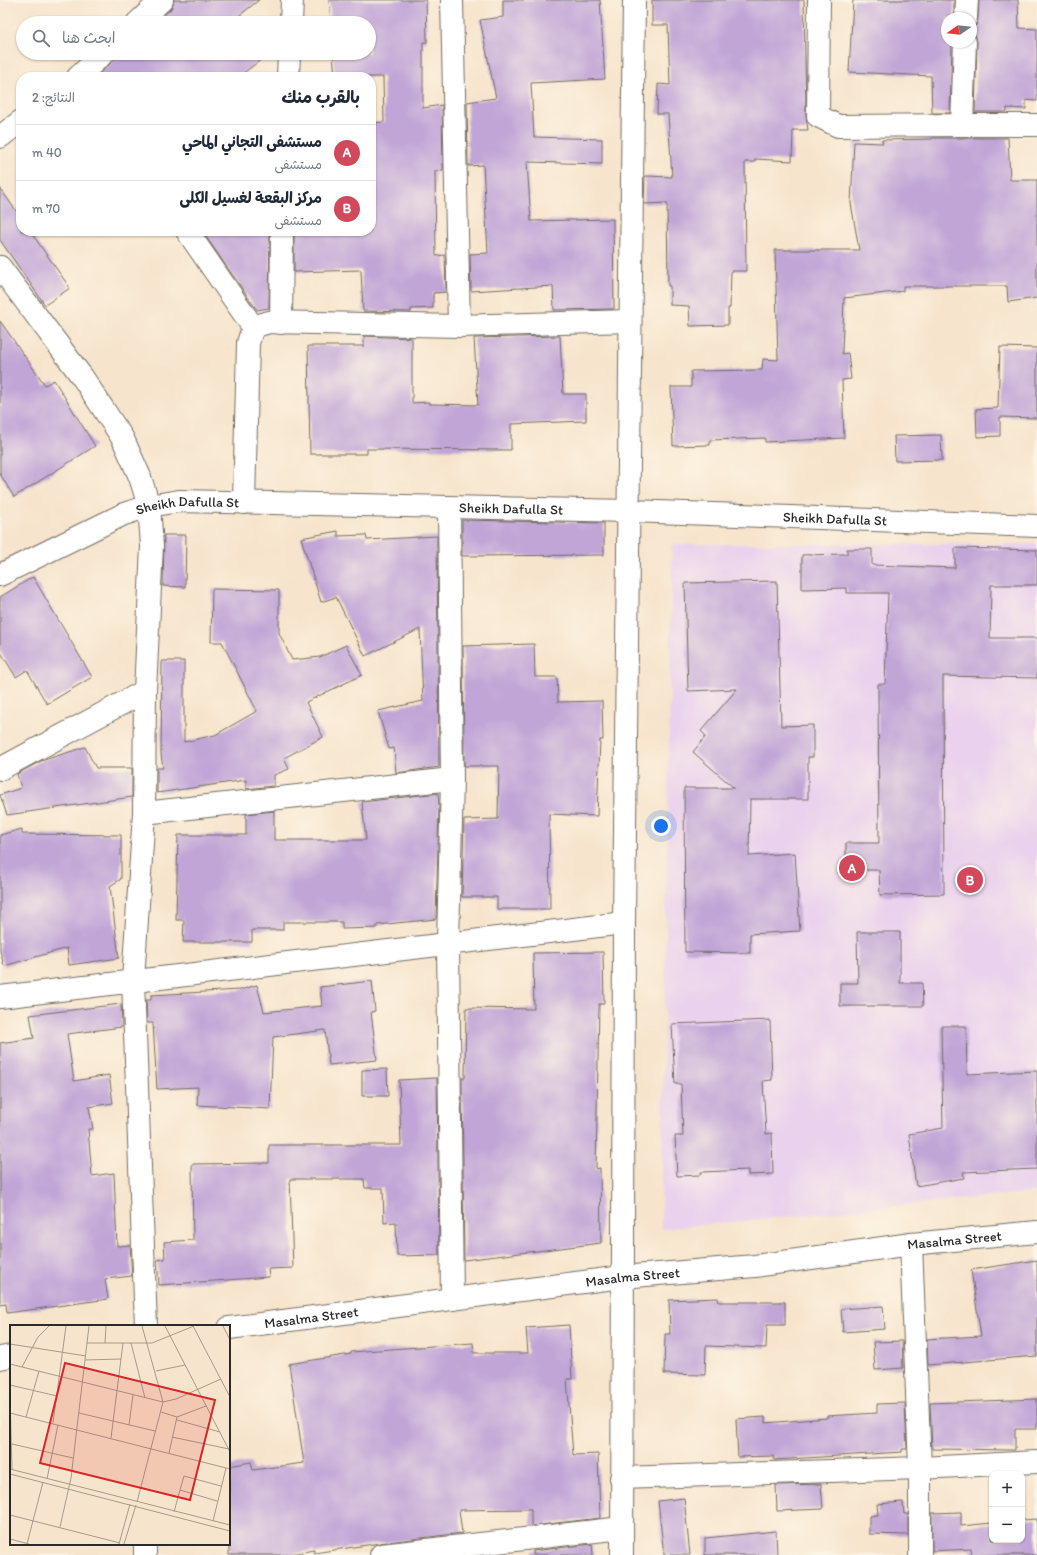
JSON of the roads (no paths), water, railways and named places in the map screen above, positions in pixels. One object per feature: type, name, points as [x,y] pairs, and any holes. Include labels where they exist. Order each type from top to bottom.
[{"type":"street","points":[[145,16],[162,0]]},
{"type":"street","points":[[291,16],[292,0]]},
{"type":"street","points":[[452,0],[459,326]]},
{"type":"street","points":[[622,1555],[621,1478],[624,923],[630,511],[629,321],[634,0]]},
{"type":"street","points":[[819,0],[818,116],[838,126],[1037,126]]},
{"type":"street","points":[[966,12],[967,0]]},
{"type":"street","points":[[962,125],[965,48]]},
{"type":"street","points":[[84,72],[97,60]]},
{"type":"street","points":[[288,72],[289,60]]},
{"type":"street","points":[[0,137],[16,125]]},
{"type":"street","points":[[190,236],[253,327]]},
{"type":"street","points":[[281,323],[282,236]]},
{"type":"street","points":[[0,268],[83,378],[123,439],[140,477],[149,506],[152,546],[145,691],[144,813],[133,980],[146,1325]]},
{"type":"street","points":[[253,327],[269,322],[459,326],[629,321]]},
{"type":"street","points":[[244,503],[248,343],[253,327]]},
{"type":"street","name":"Sheikh Dafulla St","points":[[0,575],[124,514],[149,506],[179,501],[630,511],[1037,526]]},
{"type":"street","points":[[449,508],[452,779],[448,943],[452,1299]]},
{"type":"street","points":[[0,769],[145,691]]},
{"type":"street","points":[[144,813],[452,779]]},
{"type":"street","points":[[0,997],[133,980],[624,923]]},
{"type":"street","name":"Masalma Street","points":[[230,1328],[622,1277],[755,1266],[911,1244],[1037,1232]]},
{"type":"street","points":[[911,1244],[920,1468],[920,1555]]},
{"type":"street","points":[[0,1358],[10,1356]]},
{"type":"street","points":[[621,1478],[920,1468],[1037,1462]]},
{"type":"street","points":[[381,1555],[622,1528]]},
{"type":"place","name":"مستشفى التجاني الماحي","points":[[852,868]]},
{"type":"place","name":"مركز البقعة لغسيل الكلى","points":[[970,880]]}]
